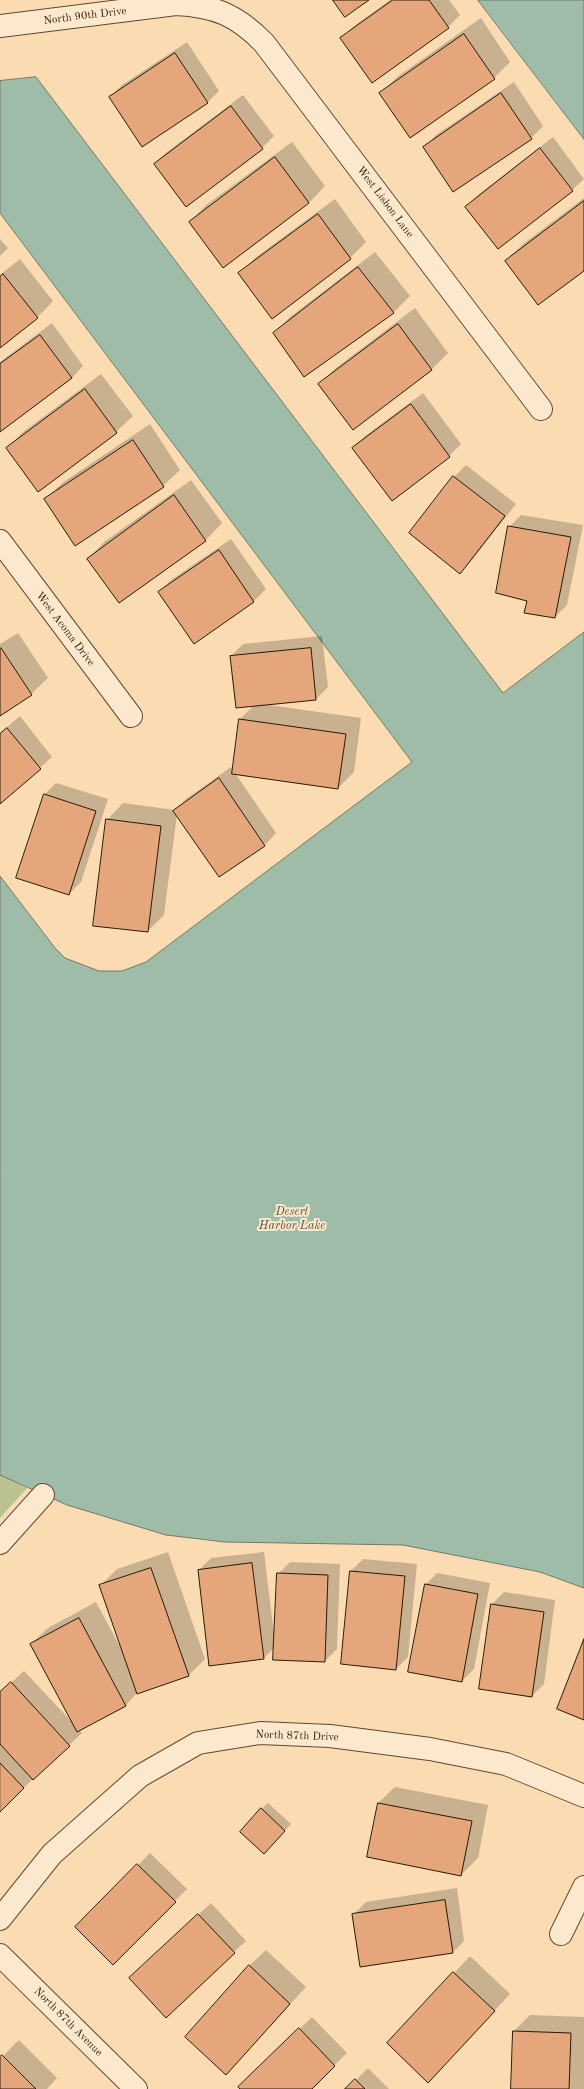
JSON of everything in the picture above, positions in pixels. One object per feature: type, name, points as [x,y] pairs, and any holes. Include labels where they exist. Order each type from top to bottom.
[{"type":"street","name":"North 90th Drive","points":[[0,26],[176,4],[195,5],[217,9]]},
{"type":"street","name":"West Lisbon Lane","points":[[217,9],[250,29],[264,43],[541,409]]},
{"type":"street","name":"West Acoma Drive","points":[[0,541],[131,716]]},
{"type":"street","points":[[0,1543],[43,1495]]},
{"type":"street","name":"North 87th Drive","points":[[0,1919],[52,1854],[140,1776],[198,1743],[260,1733],[330,1736],[430,1749],[506,1764],[584,1796]]},
{"type":"street","points":[[561,1934],[584,1887]]},
{"type":"street","name":"North 87th Avenue","points":[[0,1955],[132,2088]]},
{"type":"green space","points":[[0,1475],[27,1488],[0,1518]]},
{"type":"water","points":[[478,0],[584,0],[584,139]]},
{"type":"water","name":"Desert Harbor Lake","points":[[36,77],[503,693],[584,632],[584,1588],[540,1572],[403,1545],[225,1542],[166,1535],[67,1505],[0,1475],[0,876],[55,948],[65,958],[99,971],[122,971],[146,962],[412,762],[0,213],[0,81]]},
{"type":"building","points":[[333,0],[369,0],[345,17]]},
{"type":"building","points":[[393,0],[429,0],[449,28],[372,83],[340,38]]},
{"type":"building","points":[[464,34],[495,79],[410,138],[379,93]]},
{"type":"building","points":[[175,53],[208,103],[142,147],[109,97]]},
{"type":"building","points":[[501,93],[532,139],[453,192],[423,147]]},
{"type":"building","points":[[231,106],[263,149],[186,207],[154,164]]},
{"type":"building","points":[[540,148],[573,191],[498,249],[465,207]]},
{"type":"building","points":[[275,157],[309,203],[223,268],[189,222]]},
{"type":"building","points":[[584,201],[584,271],[538,305],[505,261]]},
{"type":"building","points":[[318,214],[351,259],[272,319],[238,273]]},
{"type":"building","points":[[358,267],[394,313],[304,377],[273,333]]},
{"type":"building","points":[[3,274],[38,318],[0,348],[0,277]]},
{"type":"building","points":[[398,324],[432,370],[353,430],[318,384]]},
{"type":"building","points":[[40,335],[72,378],[0,432],[0,364]]},
{"type":"building","points":[[85,389],[117,433],[38,492],[6,448]]},
{"type":"building","points":[[411,404],[450,457],[392,501],[352,448]]},
{"type":"building","points":[[133,440],[164,487],[75,546],[44,499]]},
{"type":"building","points":[[453,476],[505,516],[460,574],[409,533]]},
{"type":"building","points":[[174,495],[206,541],[119,603],[87,559]]},
{"type":"building","points":[[508,526],[571,537],[555,618],[524,613],[527,601],[496,593]]},
{"type":"building","points":[[219,550],[254,602],[194,644],[158,592]]},
{"type":"building","points":[[1,648],[32,695],[0,716],[0,649]]},
{"type":"building","points":[[311,648],[316,700],[236,708],[230,656]]},
{"type":"building","points":[[239,719],[346,734],[338,789],[232,774]]},
{"type":"building","points":[[7,728],[41,769],[0,804],[0,734]]},
{"type":"building","points":[[219,778],[265,846],[219,877],[173,811]]},
{"type":"building","points":[[44,794],[96,811],[69,895],[16,878]]},
{"type":"building","points":[[106,819],[161,826],[148,932],[93,926]]},
{"type":"building","points":[[252,1563],[264,1659],[209,1666],[198,1570]]},
{"type":"building","points":[[151,1568],[189,1676],[137,1694],[99,1585]]},
{"type":"building","points":[[350,1571],[405,1576],[396,1670],[341,1664]]},
{"type":"building","points":[[277,1573],[328,1575],[325,1662],[273,1660]]},
{"type":"building","points":[[425,1584],[478,1594],[462,1682],[408,1672]]},
{"type":"building","points":[[491,1604],[544,1612],[532,1697],[479,1689]]},
{"type":"building","points":[[79,1618],[126,1706],[77,1732],[30,1644]]},
{"type":"building","points":[[584,1639],[584,1720],[557,1709]]},
{"type":"building","points":[[11,1682],[70,1746],[33,1780],[0,1744],[0,1692]]},
{"type":"building","points":[[0,1763],[24,1788],[0,1812]]},
{"type":"building","points":[[378,1803],[472,1821],[461,1876],[367,1857]]},
{"type":"building","points":[[261,1808],[285,1831],[264,1854],[240,1832]]},
{"type":"building","points":[[137,1864],[176,1902],[113,1965],[75,1927]]},
{"type":"building","points":[[445,1900],[453,1953],[360,1967],[352,1914]]},
{"type":"building","points":[[198,1914],[235,1953],[166,2018],[129,1978]]},
{"type":"building","points":[[249,1965],[290,2004],[226,2075],[185,2037]]},
{"type":"building","points":[[453,1972],[495,2011],[428,2083],[387,2043]]},
{"type":"building","points":[[299,2028],[335,2066],[312,2089],[240,2089],[238,2087]]},
{"type":"building","points":[[513,2031],[571,2033],[569,2089],[511,2089]]},
{"type":"building","points":[[2,2055],[36,2089],[0,2089],[0,2057]]},
{"type":"building","points":[[355,2079],[365,2089],[345,2089]]}]
